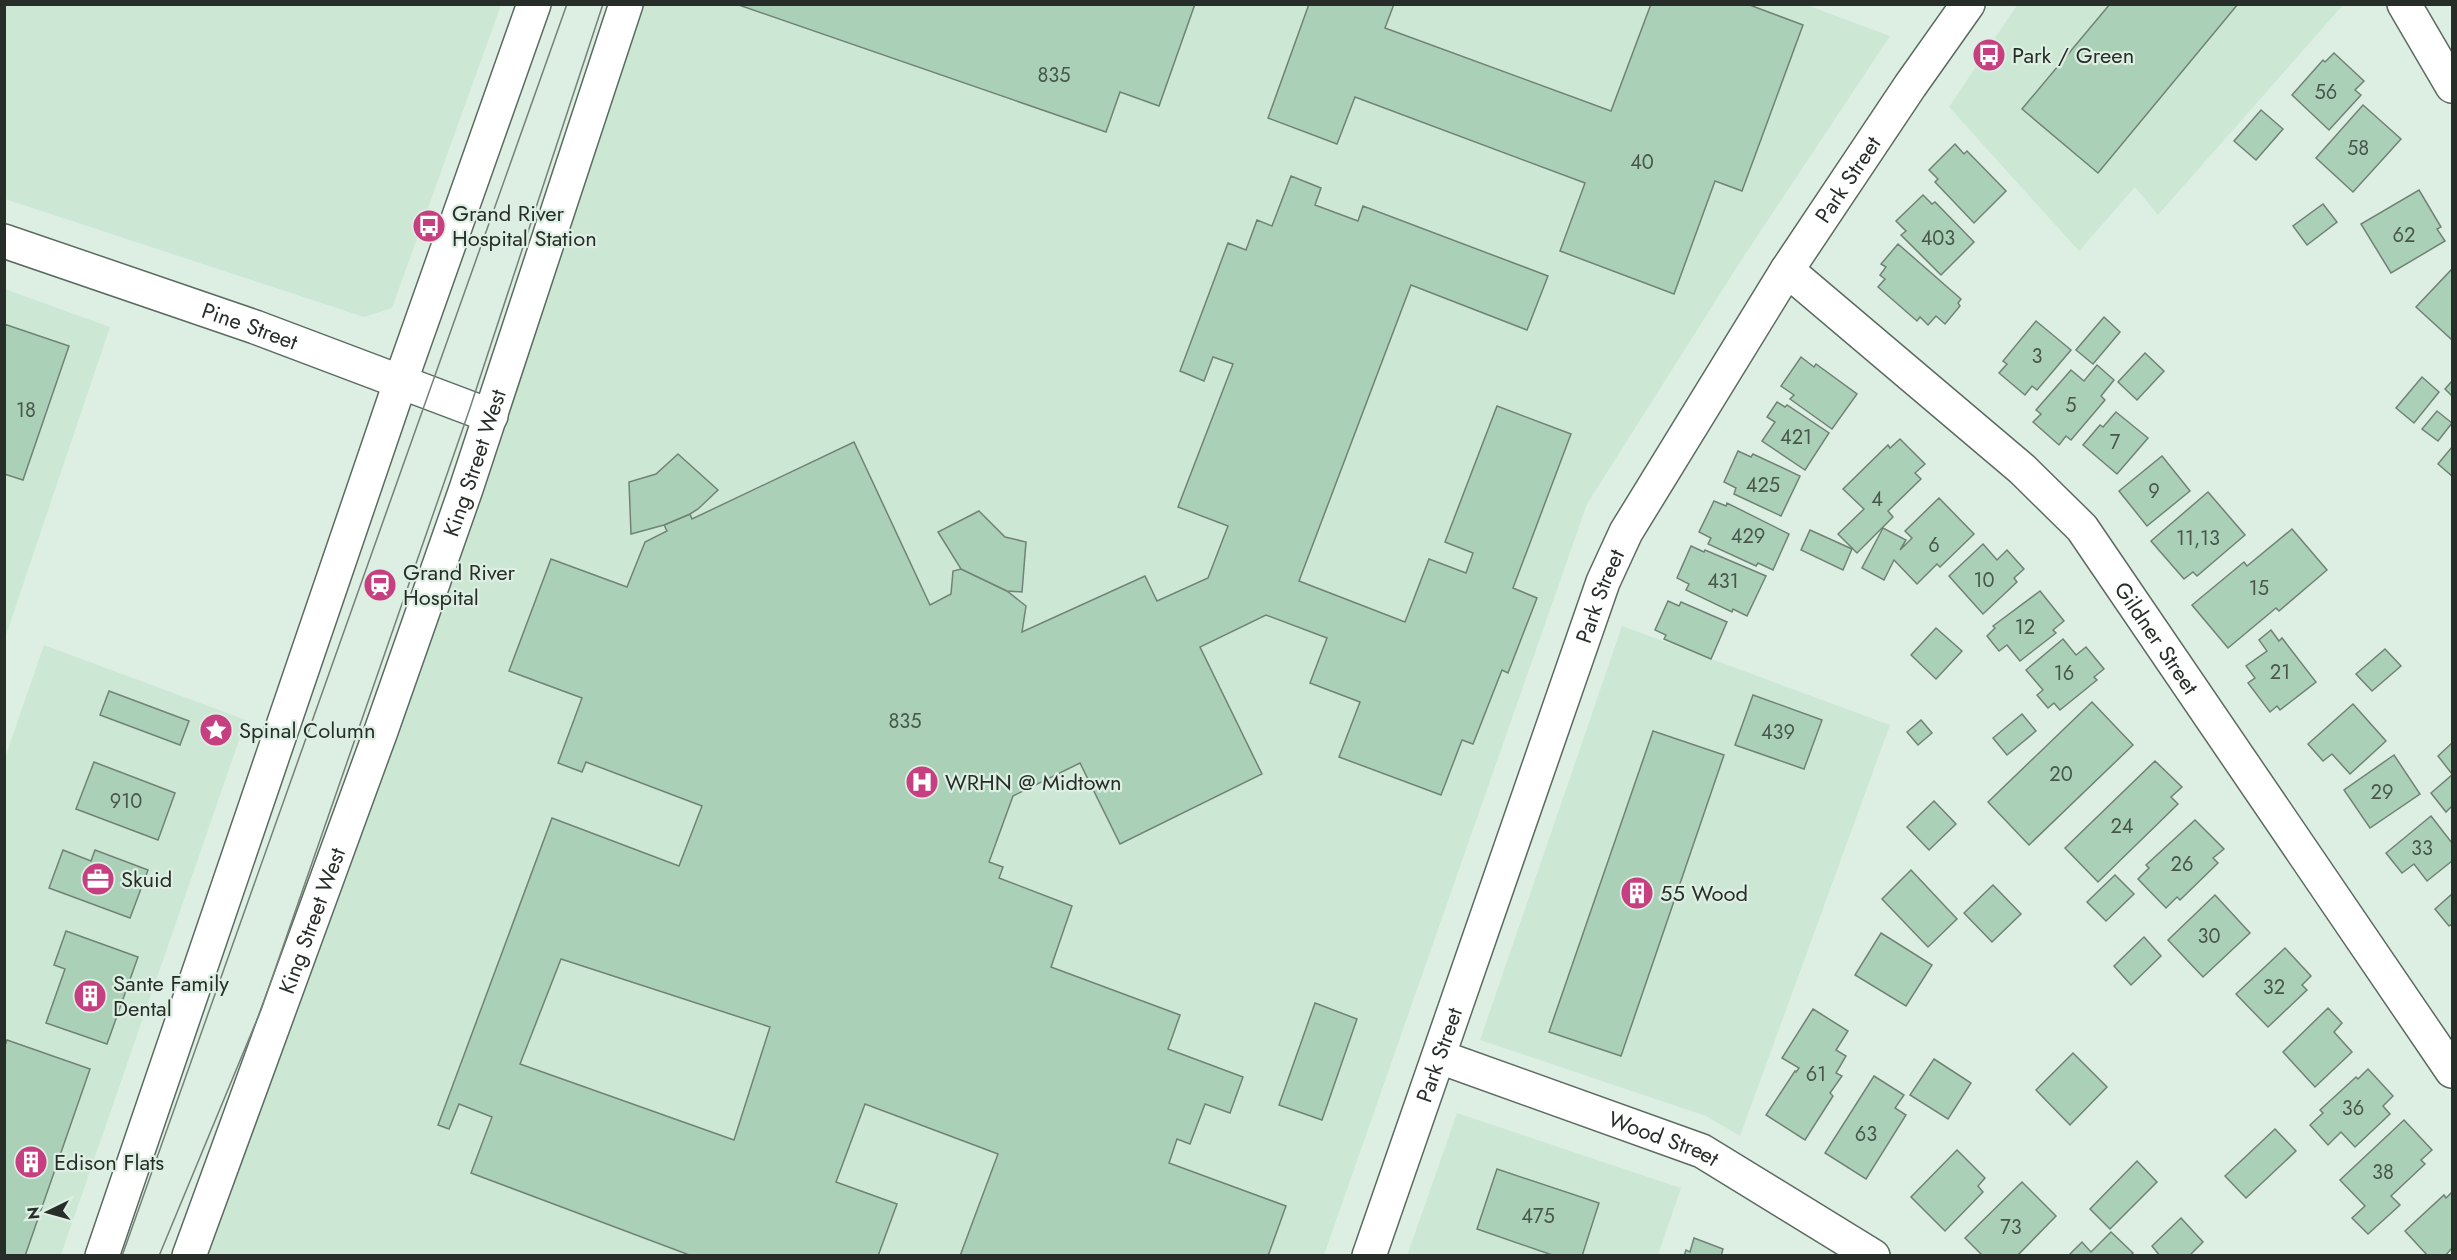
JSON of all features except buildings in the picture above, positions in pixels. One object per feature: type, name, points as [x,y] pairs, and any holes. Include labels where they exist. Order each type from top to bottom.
[{"type":"street","points":[[103,1255],[401,380],[534,4]]},
{"type":"street","name":"King Street West","points":[[189,1256],[381,731],[491,416],[626,4]]},
{"type":"street","name":"Park Street","points":[[1369,1256],[1440,1057],[1603,582],[1626,532],[1787,270],[1910,86],[1968,4]]},
{"type":"street","points":[[2404,4],[2452,86]]},
{"type":"street","name":"Pine Street","points":[[4,241],[255,327],[401,380],[491,416]]},
{"type":"street","name":"Gildner Street","points":[[1787,270],[2022,469],[2082,528],[2452,1071]]},
{"type":"street","name":"Wood Street","points":[[1440,1057],[1702,1151],[1873,1256]]},
{"type":"shaded area","points":[[5,4],[501,5],[392,308],[364,317],[5,199]]},
{"type":"shaded area","name":"WRHN @ Midtown","points":[[1804,4],[1890,36],[1744,256],[1587,504],[1324,1255],[189,1256],[643,5]]},
{"type":"shaded area","points":[[2017,5],[2343,5],[2158,215],[2135,187],[2079,251],[1949,107]]},
{"type":"shaded area","points":[[5,289],[110,327],[5,638]]},
{"type":"shaded area","points":[[1622,626],[1890,725],[1740,1136],[1706,1116],[1480,1040]]},
{"type":"shaded area","points":[[44,645],[246,720],[61,1255],[5,1256],[5,758]]},
{"type":"shaded area","points":[[1457,1113],[1681,1188],[1658,1255],[1407,1256]]},
{"type":"tram line","points":[[122,1256],[567,4]]},
{"type":"tram line","points":[[159,1256],[261,1010],[470,408],[603,4]]},
{"type":"place","name":"Park / Green","points":[[1989,55]]},
{"type":"place","name":"Grand River Hospital Station","points":[[429,226]]},
{"type":"place","name":"Grand River Hospital","points":[[380,585]]},
{"type":"place","name":"Spinal Column","points":[[216,730]]},
{"type":"place","name":"WRHN @ Midtown","points":[[922,782]]},
{"type":"place","name":"Skuid","points":[[98,879]]},
{"type":"place","name":"55 Wood","points":[[1637,893]]},
{"type":"place","name":"Sante Family Dental","points":[[90,996]]},
{"type":"place","name":"Edison Flats","points":[[31,1162]]}]
